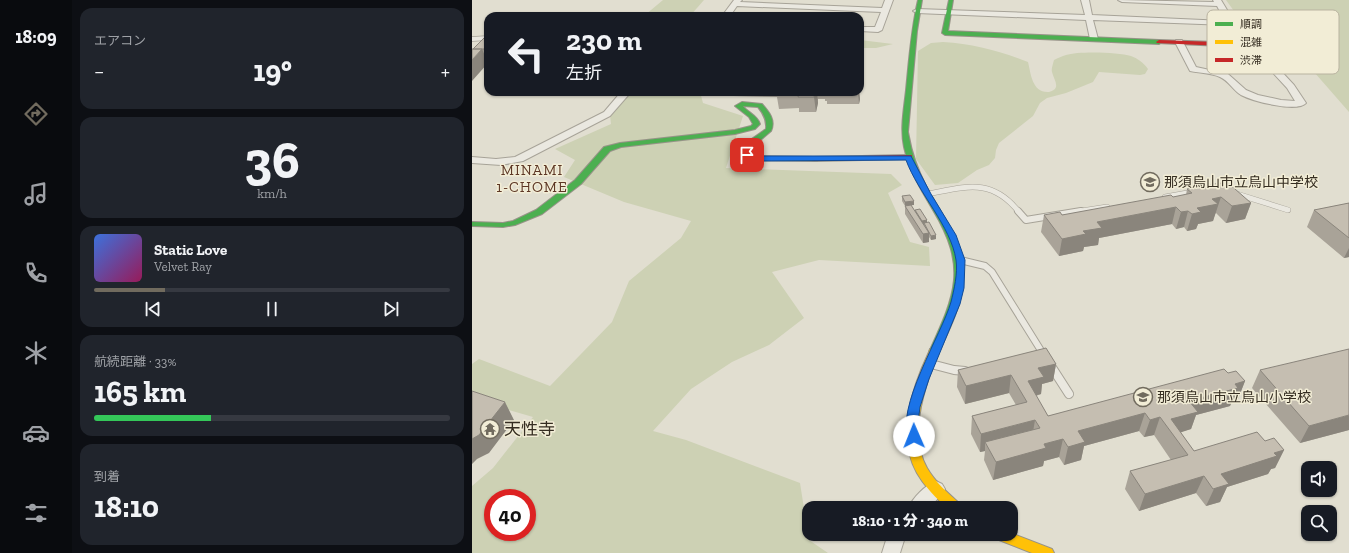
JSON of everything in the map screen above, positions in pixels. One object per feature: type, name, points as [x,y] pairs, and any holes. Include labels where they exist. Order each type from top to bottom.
[{"type":"street","points":[[864,29],[878,30],[889,0]]},
{"type":"street","points":[[920,0],[914,31],[905,132],[909,157],[913,168],[952,235],[960,260],[959,288],[955,304],[914,407],[912,423],[915,450],[924,474],[936,489],[949,501]]},
{"type":"street","points":[[951,0],[945,32],[1207,43]]},
{"type":"street","points":[[1086,0],[1094,39]]},
{"type":"street","points":[[1122,0],[1218,2]]},
{"type":"street","points":[[729,12],[737,2],[885,10]]},
{"type":"street","points":[[918,11],[1207,22]]},
{"type":"street","points":[[1179,42],[1193,70],[1207,72]]},
{"type":"street","points":[[1221,74],[1229,78],[1243,92],[1285,104],[1301,103],[1291,87],[1279,74]]},
{"type":"street","points":[[472,160],[491,163],[505,163],[519,159],[607,114],[623,96]]},
{"type":"street","points":[[472,224],[503,226],[515,223],[539,212],[578,182],[606,149],[620,144],[735,132],[753,128],[757,124],[756,119],[754,116],[739,108],[738,106],[742,104],[760,105],[771,120],[770,130],[749,145],[746,150],[747,155],[752,158],[864,159],[909,157]]},
{"type":"street","points":[[924,501],[936,489]]},
{"type":"street","points":[[891,553],[895,541]]},
{"type":"street","points":[[1017,541],[1047,553]]},
{"type":"lane","points":[[472,39],[484,38]]},
{"type":"lane","points":[[927,194],[964,188],[990,188],[1006,198],[1026,220],[1094,208],[1117,206]]},
{"type":"lane","points":[[1156,199],[1203,190]]},
{"type":"lane","points":[[1232,193],[1288,210]]},
{"type":"lane","points":[[960,260],[980,264],[992,272],[1039,353],[1069,394]]},
{"type":"lane","points":[[930,364],[954,370],[964,371],[971,369]]},
{"type":"green space","points":[[663,0],[704,0],[694,12],[649,12]]},
{"type":"green space","points":[[1226,0],[1349,0],[1349,112],[1316,74],[1339,74],[1339,10],[1233,10]]},
{"type":"green space","points":[[864,40],[893,44],[876,48],[864,48]]},
{"type":"green space","points":[[943,42],[965,44],[987,49],[1028,62],[1033,82],[1039,89],[1049,92],[1054,90],[1056,87],[1052,71],[1054,60],[1063,56],[1098,52],[1125,55],[1138,59],[1148,69],[1145,74],[1140,75],[1099,72],[1093,82],[1066,93],[1047,98],[1040,103],[1033,116],[999,143],[995,158],[989,165],[977,170],[958,183],[935,185],[916,159],[918,51],[931,43]]},
{"type":"green space","points":[[627,96],[701,96],[703,103],[743,116],[726,168],[891,174],[902,185],[888,193],[910,242],[929,247],[930,266],[819,260],[772,272],[804,318],[769,345],[732,362],[691,389],[653,431],[686,440],[800,483],[803,501],[802,541],[810,541],[828,553],[472,553],[472,486],[493,468],[533,417],[484,403],[472,406],[472,364],[479,359],[550,386],[612,322],[629,281],[681,238],[691,221],[624,202],[564,177],[575,160],[555,149],[611,124],[610,115]]},
{"type":"building","points":[[484,38],[484,49],[473,49]]},
{"type":"building","points":[[472,49],[482,49],[472,60]]},
{"type":"building","points":[[798,96],[814,96],[814,97]]},
{"type":"building","points":[[1227,182],[1251,203],[1232,206],[1221,197],[1212,199],[1218,204],[1197,208],[1201,212],[1192,214],[1188,211],[1181,212],[1176,207],[1097,222],[1102,228],[1083,231],[1086,234],[1062,239],[1044,215],[1060,212],[1062,215],[1171,195],[1173,197],[1192,193],[1187,189]]},
{"type":"building","points":[[910,195],[914,201],[905,202],[902,196]]},
{"type":"building","points":[[1349,203],[1349,238],[1314,210]]},
{"type":"building","points":[[911,205],[929,233],[923,234],[905,206]]},
{"type":"building","points":[[920,209],[927,220],[922,221],[915,210]]},
{"type":"building","points":[[929,222],[936,235],[931,236],[924,223]]},
{"type":"building","points":[[1046,348],[1056,364],[1038,368],[1044,377],[1028,381],[1048,416],[1224,369],[1228,373],[1236,371],[1245,381],[1235,384],[1238,388],[1189,401],[1198,412],[1171,419],[1194,451],[1257,432],[1265,441],[1274,438],[1284,450],[1274,453],[1277,456],[1221,474],[1229,484],[1213,489],[1204,476],[1145,494],[1130,471],[1188,455],[1160,417],[1150,420],[1145,413],[1078,431],[1085,442],[1068,447],[1063,439],[1044,444],[1046,448],[996,462],[985,442],[1040,428],[1035,420],[981,434],[972,416],[1027,402],[1011,375],[966,386],[958,370]]},
{"type":"building","points":[[1349,349],[1349,415],[1309,426],[1260,370]]},
{"type":"building","points":[[472,391],[505,402],[479,435],[472,439]]},
{"type":"traffic: fast","points":[[920,0],[914,31],[905,132],[909,153],[914,168],[945,224],[956,250],[959,265],[959,281],[956,299],[950,317],[934,352]]},
{"type":"traffic: fast","points":[[951,0],[945,33],[1159,42]]},
{"type":"traffic: fast","points":[[472,224],[503,225],[515,223],[539,212],[578,182],[607,149],[620,145],[735,132],[753,128],[757,124],[756,120],[738,106],[742,104],[760,105],[767,114],[770,123],[769,130],[749,145],[745,150],[747,155],[752,158],[814,159]]},
{"type":"traffic: slow","points":[[934,352],[921,384],[915,406],[913,428],[914,444],[921,469],[928,480],[949,501]]},
{"type":"traffic: slow","points":[[1017,541],[1047,553]]},
{"type":"traffic: jam","points":[[1159,42],[1207,44]]},
{"type":"traffic: jam","points":[[814,159],[909,157]]},
{"type":"place","name":"那須烏山市立烏山中学校","points":[[1150,182]]},
{"type":"place","name":"那須烏山市立烏山小学校","points":[[1143,397]]},
{"type":"place","name":"天性寺","points":[[490,429]]},
{"type":"district","name":"MINAMI 1-CHOME","points":[[532,178]]},
{"type":"route","points":[[747,155],[752,158],[760,159],[884,159],[909,157],[913,168],[927,194],[952,235],[957,246],[960,260],[959,288],[955,304],[919,389],[914,407],[912,423],[914,436]]}]
